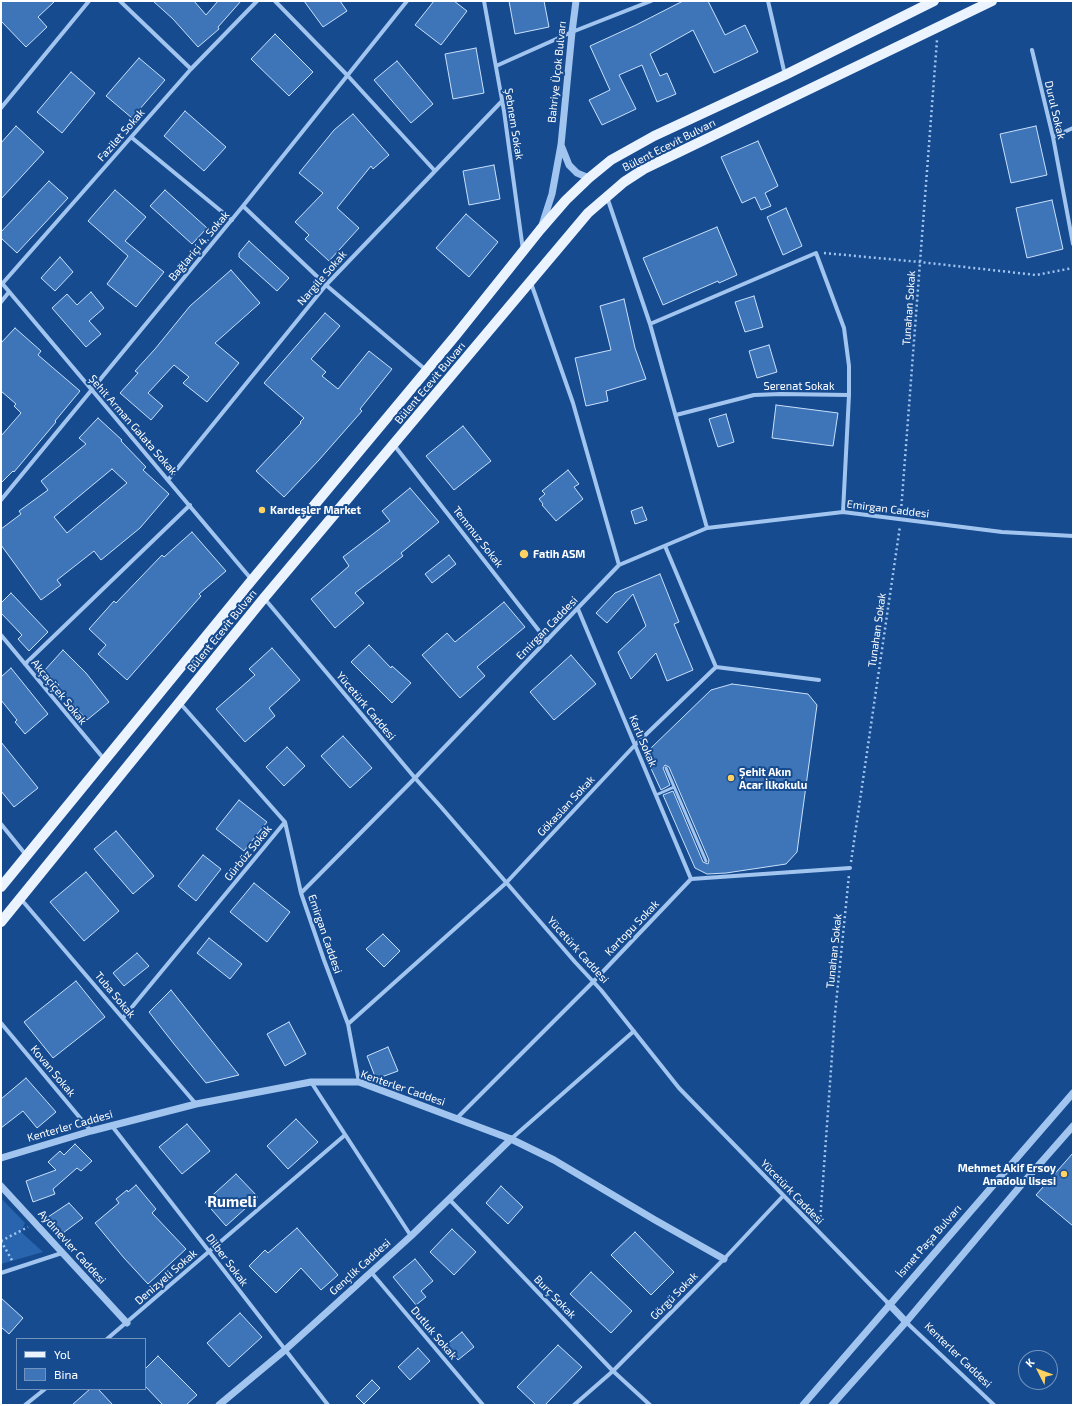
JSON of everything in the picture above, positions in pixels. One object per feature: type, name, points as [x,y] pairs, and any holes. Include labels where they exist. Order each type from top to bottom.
[{"type":"main road","name":"Bülent Ecevit Bulvarı","points":[[1,887],[252,580],[427,370],[540,230],[566,200],[589,178],[611,160],[654,136],[785,75],[934,1]]},
{"type":"main road","name":"Bülent Ecevit Bulvarı","points":[[1,922],[264,598],[588,213],[606,196],[644,169],[992,1]]},
{"type":"street","points":[[1,108],[89,1]]},
{"type":"street","points":[[120,1],[191,69]]},
{"type":"street","name":"Fazilet Sokak","points":[[2,283],[191,69],[257,1]]},
{"type":"street","points":[[275,1],[348,76],[435,171]]},
{"type":"street","name":"Bağlariçi 4. Sokak","points":[[1,500],[232,220],[407,1]]},
{"type":"street","name":"Şebnem Sokak","points":[[484,1],[502,100],[523,251]]},
{"type":"street","name":"Bahriye Üçok Bulvarı","points":[[540,230],[552,194],[561,145],[576,1]]},
{"type":"street","points":[[496,66],[572,32],[651,1]]},
{"type":"street","points":[[768,1],[785,75]]},
{"type":"street","name":"Durul Sokak","points":[[1032,50],[1053,137],[1073,244]]},
{"type":"street","name":"Nargile Sokak","points":[[168,480],[326,285],[502,100]]},
{"type":"street","points":[[1053,137],[1073,128]]},
{"type":"street","points":[[131,137],[232,220]]},
{"type":"street","name":"Bahriye Üçok Bulvarı","points":[[561,145],[569,165],[577,173],[589,178]]},
{"type":"street","points":[[606,196],[650,324],[707,528]]},
{"type":"street","points":[[243,206],[326,285],[427,370]]},
{"type":"street","points":[[650,324],[816,253]]},
{"type":"street","name":"Serenat Sokak","points":[[676,415],[754,395],[849,395],[849,366],[844,328],[816,253]]},
{"type":"street","points":[[531,281],[573,403],[619,565]]},
{"type":"street","name":"Şehit Arman Galata Sokak","points":[[2,283],[252,580]]},
{"type":"street","points":[[1,302],[10,292]]},
{"type":"street","points":[[843,512],[849,395]]},
{"type":"street","name":"Temmuz Sokak","points":[[394,445],[547,641]]},
{"type":"street","points":[[25,664],[190,505]]},
{"type":"street","name":"Emirgan Caddesi","points":[[359,1082],[348,1024],[301,893],[415,778],[619,565],[707,528],[843,512],[1002,532],[1073,536]]},
{"type":"street","points":[[665,546],[716,667],[819,680]]},
{"type":"street","name":"Yücetürk Caddesi","points":[[264,598],[415,778],[593,982],[679,1088],[889,1304]]},
{"type":"street","name":"Karlı Sokak","points":[[578,609],[691,879]]},
{"type":"street","name":"Akçaçiçek Sokak","points":[[1,635],[90,745],[105,760]]},
{"type":"street","name":"Gökaslan Sokak","points":[[348,1024],[506,883],[635,745],[716,667]]},
{"type":"street","name":"Gürbüz Sokak","points":[[123,1018],[285,822],[179,702]]},
{"type":"street","points":[[285,822],[301,893]]},
{"type":"street","points":[[1,824],[27,856]]},
{"type":"street","points":[[691,879],[850,868]]},
{"type":"street","name":"Kartopu Sokak","points":[[457,1118],[593,982],[691,879]]},
{"type":"street","name":"Tuba Sokak","points":[[20,898],[196,1104]]},
{"type":"street","name":"Kovan Sokak","points":[[1,1023],[91,1131]]},
{"type":"street","points":[[511,1139],[634,1031]]},
{"type":"street","points":[[311,1082],[411,1236]]},
{"type":"street","name":"Kenterler Caddesi","points":[[1,1158],[91,1131],[196,1104],[311,1082],[359,1082],[511,1139],[554,1160],[724,1259]]},
{"type":"street","name":"İsmet Paşa Bulvarı","points":[[803,1405],[1073,1093]]},
{"type":"street","name":"Dilber Sokak","points":[[112,1126],[328,1405]]},
{"type":"street","points":[[832,1405],[906,1322],[1022,1184],[1073,1126]]},
{"type":"street","name":"Denizyeli Sokak","points":[[108,1338],[346,1135]]},
{"type":"street","name":"Gençlik Caddesi","points":[[219,1405],[285,1350],[411,1236],[511,1139]]},
{"type":"street","name":"Aydınevler Caddesi","points":[[1,1186],[127,1323]]},
{"type":"street","name":"Görgü Sokak","points":[[574,1405],[613,1371],[724,1259],[783,1196]]},
{"type":"street","name":"Burç Sokak","points":[[449,1198],[613,1371],[650,1405]]},
{"type":"street","points":[[1,1273],[62,1252]]},
{"type":"street","name":"Dutluk Sokak","points":[[371,1272],[483,1405]]},
{"type":"street","points":[[889,1304],[906,1322]]},
{"type":"street","name":"Kenterler Caddesi","points":[[906,1322],[994,1405]]},
{"type":"street","points":[[25,1405],[44,1390]]},
{"type":"lane","points":[[666,768],[706,862]]},
{"type":"lane","points":[[656,795],[674,787]]},
{"type":"path","name":"Tunahan Sokak","points":[[820,1233],[835,1014],[850,868],[901,519],[938,27]]},
{"type":"path","points":[[816,253],[920,262],[1036,275],[1073,268]]},
{"type":"path","points":[[16,1268],[1,1241],[35,1223]]},
{"type":"shaded area","points":[[1,1198],[25,1223],[21,1232],[43,1252],[1,1264]]},
{"type":"building","points":[[1,1],[55,1],[38,17],[47,27],[26,47],[1,21]]},
{"type":"building","points":[[153,1],[194,1],[206,15],[218,1],[241,1],[218,27],[219,29],[198,47],[173,19]]},
{"type":"building","points":[[304,1],[340,1],[347,11],[323,27]]},
{"type":"building","points":[[434,1],[454,1],[467,11],[441,45],[415,25]]},
{"type":"building","points":[[509,1],[544,1],[549,27],[515,34]]},
{"type":"building","points":[[683,1],[708,1],[725,35],[745,25],[758,52],[714,73],[693,30],[650,54],[660,76],[667,73],[676,94],[657,102],[642,65],[619,75],[636,109],[602,125],[589,100],[610,90],[590,46]]},
{"type":"building","points":[[275,34],[313,72],[289,96],[251,59]]},
{"type":"building","points":[[476,48],[484,93],[453,99],[445,54]]},
{"type":"building","points":[[139,58],[165,80],[132,118],[106,96]]},
{"type":"building","points":[[397,61],[433,104],[411,123],[374,80]]},
{"type":"building","points":[[71,72],[95,93],[62,133],[37,112]]},
{"type":"building","points":[[185,111],[226,147],[204,171],[164,136]]},
{"type":"building","points":[[353,114],[389,155],[373,169],[371,166],[337,208],[359,228],[329,261],[305,239],[309,235],[295,222],[323,193],[299,173],[334,130]]},
{"type":"building","points":[[16,126],[44,152],[1,199],[1,143]]},
{"type":"building","points":[[1036,126],[1047,175],[1011,183],[1000,134]]},
{"type":"building","points":[[758,141],[778,186],[765,193],[771,206],[761,210],[755,197],[742,203],[721,157]]},
{"type":"building","points":[[494,165],[500,199],[469,205],[463,171]]},
{"type":"building","points":[[49,181],[68,198],[17,253],[1,238],[1,232]]},
{"type":"building","points":[[115,190],[146,217],[125,241],[164,272],[136,307],[107,284],[128,256],[88,221]]},
{"type":"building","points":[[165,190],[207,228],[192,244],[150,206]]},
{"type":"building","points":[[1052,200],[1063,249],[1027,258],[1016,208]]},
{"type":"building","points":[[786,208],[802,246],[783,255],[767,217]]},
{"type":"building","points":[[466,214],[498,242],[469,277],[436,248]]},
{"type":"building","points":[[717,227],[737,275],[719,283],[718,281],[663,305],[643,258]]},
{"type":"building","points":[[249,241],[289,278],[277,291],[239,257],[239,253]]},
{"type":"building","points":[[60,257],[73,272],[55,291],[41,278]]},
{"type":"building","points":[[231,270],[260,303],[215,343],[239,363],[207,402],[183,383],[189,377],[174,365],[148,393],[163,406],[151,420],[120,393],[138,373],[135,371],[190,306]]},
{"type":"building","points":[[91,292],[104,308],[89,321],[101,334],[86,347],[52,308],[67,294],[77,305]]},
{"type":"building","points":[[754,296],[763,327],[745,332],[735,302]]},
{"type":"building","points":[[624,299],[635,348],[646,379],[606,391],[608,401],[586,406],[575,358],[611,350],[600,306]]},
{"type":"building","points":[[325,313],[340,326],[311,359],[326,372],[322,376],[338,389],[369,351],[392,369],[360,409],[362,411],[284,497],[256,471],[304,418],[264,383]]},
{"type":"building","points":[[15,328],[41,351],[38,355],[80,391],[14,472],[13,471],[1,483],[1,436],[21,413],[14,406],[16,404],[1,391],[1,343]]},
{"type":"building","points":[[769,345],[777,372],[757,378],[749,351]]},
{"type":"building","points":[[776,405],[838,413],[833,446],[772,438]]},
{"type":"building","points":[[726,414],[734,442],[718,447],[709,419]]},
{"type":"building","points":[[98,418],[122,440],[121,441],[146,467],[143,470],[169,494],[140,528],[101,560],[94,551],[57,580],[61,585],[41,600],[1,545],[1,529],[21,514],[19,511],[48,490],[41,481],[86,444],[79,438]],"holes":[[[112,469],[127,483],[67,533],[54,517]]]},
{"type":"building","points":[[463,426],[491,461],[454,490],[426,456]]},
{"type":"building","points":[[568,470],[579,484],[574,487],[583,499],[556,521],[542,505],[543,504],[539,499],[545,494],[542,491]]},
{"type":"building","points":[[410,488],[439,522],[401,553],[403,556],[355,593],[364,603],[335,628],[311,599],[349,566],[343,557],[390,521],[382,511]]},
{"type":"building","points":[[642,507],[647,520],[635,524],[631,511]]},
{"type":"building","points":[[192,532],[226,571],[199,594],[201,596],[127,680],[98,654],[106,645],[89,629],[114,601],[116,603],[162,555],[164,557]]},
{"type":"building","points":[[449,555],[456,564],[432,583],[425,574]]},
{"type":"building","points":[[660,574],[679,622],[674,624],[693,670],[667,681],[656,653],[631,679],[618,652],[646,626],[633,594],[607,623],[596,613],[615,593]]},
{"type":"building","points":[[11,593],[48,632],[29,651],[18,639],[22,635],[1,613],[1,603]]},
{"type":"building","points":[[504,602],[525,627],[477,667],[485,676],[460,698],[422,655],[447,633],[455,642]]},
{"type":"building","points":[[369,645],[391,668],[392,666],[411,683],[392,703],[351,662]]},
{"type":"building","points":[[272,648],[300,680],[269,708],[275,716],[245,742],[216,709],[255,675],[249,669]]},
{"type":"building","points":[[63,650],[86,673],[109,702],[87,720],[66,696],[65,697],[56,688],[59,685],[44,671]]},
{"type":"building","points":[[571,655],[596,684],[554,720],[530,692]]},
{"type":"building","points":[[11,668],[48,714],[25,734],[15,722],[17,720],[1,700],[1,677]]},
{"type":"building","name":"Şehit Akın Acar İlkokulu","points":[[732,684],[808,694],[817,705],[797,852],[786,864],[726,873],[707,874],[695,868],[663,795],[673,791],[703,862],[708,864],[709,860],[669,767],[665,765],[663,768],[670,785],[661,790],[649,764],[651,748],[711,690]]},
{"type":"building","points":[[343,736],[372,768],[350,788],[321,756]]},
{"type":"building","points":[[1,742],[38,788],[14,807],[1,791]]},
{"type":"building","points":[[287,747],[305,766],[284,786],[266,767]]},
{"type":"building","points":[[239,800],[267,822],[244,851],[216,829]]},
{"type":"building","points":[[116,831],[154,876],[133,894],[94,849]]},
{"type":"building","points":[[203,855],[221,869],[196,901],[178,886]]},
{"type":"building","points":[[86,872],[119,911],[84,941],[50,902]]},
{"type":"building","points":[[254,883],[290,912],[267,942],[230,912]]},
{"type":"building","points":[[383,934],[400,951],[384,967],[366,949]]},
{"type":"building","points":[[209,938],[242,964],[230,979],[197,953]]},
{"type":"building","points":[[137,953],[149,966],[124,986],[113,973]]},
{"type":"building","points":[[76,981],[105,1017],[53,1058],[24,1022]]},
{"type":"building","points":[[171,990],[239,1075],[206,1083],[174,1044],[149,1012]]},
{"type":"building","points":[[289,1022],[306,1054],[285,1066],[267,1034]]},
{"type":"building","points":[[388,1047],[398,1071],[376,1079],[367,1056]]},
{"type":"building","points":[[26,1078],[56,1112],[37,1128],[23,1111],[1,1128],[1,1099]]},
{"type":"building","points":[[296,1119],[318,1142],[288,1169],[267,1146]]},
{"type":"building","points":[[187,1124],[210,1151],[182,1174],[159,1147]]},
{"type":"building","points":[[75,1144],[92,1161],[81,1171],[77,1168],[53,1189],[55,1194],[33,1202],[26,1181],[56,1170],[48,1162],[60,1151],[64,1155]]},
{"type":"building","name":"Mehmet Akif Ersoy Anadolu lisesi","points":[[1073,1153],[1073,1226],[1036,1195]]},
{"type":"building","points":[[236,1174],[258,1197],[226,1226],[205,1202]]},
{"type":"building","points":[[136,1185],[156,1209],[152,1213],[186,1249],[148,1284],[95,1223],[119,1203],[116,1199]]},
{"type":"building","points":[[501,1186],[523,1207],[508,1224],[486,1203]]},
{"type":"building","points":[[69,1203],[83,1218],[63,1233],[48,1217]]},
{"type":"building","points":[[297,1228],[338,1275],[321,1290],[301,1268],[276,1293],[249,1266],[265,1250],[268,1253]]},
{"type":"building","points":[[452,1229],[476,1252],[454,1275],[430,1252]]},
{"type":"building","points":[[635,1232],[674,1272],[651,1295],[611,1255]]},
{"type":"building","points":[[415,1259],[433,1281],[421,1291],[426,1297],[416,1305],[393,1277]]},
{"type":"building","points":[[591,1272],[632,1311],[611,1333],[570,1294]]},
{"type":"building","points":[[1,1298],[23,1318],[9,1334],[1,1327]]},
{"type":"building","points":[[240,1313],[262,1337],[229,1367],[207,1343]]},
{"type":"building","points":[[462,1332],[474,1347],[458,1360],[446,1345]]},
{"type":"building","points":[[558,1345],[582,1367],[545,1405],[536,1405],[517,1387]]},
{"type":"building","points":[[418,1348],[430,1361],[410,1380],[398,1367]]},
{"type":"building","points":[[158,1356],[197,1395],[186,1405],[163,1405],[146,1387],[146,1368]]},
{"type":"building","points":[[372,1380],[380,1388],[364,1404],[356,1396]]},
{"type":"building","points":[[89,1390],[99,1390],[113,1405],[72,1405]]},
{"type":"place","name":"Kardeşler Market","points":[[262,510]]},
{"type":"place","name":"Fatih ASM","points":[[524,554]]},
{"type":"place","name":"Şehit Akın Acar İlkokulu","points":[[731,778]]},
{"type":"place","name":"Mehmet Akif Ersoy Anadolu lisesi","points":[[1064,1174]]},
{"type":"district","name":"Rumeli","points":[[232,1202]]}]
